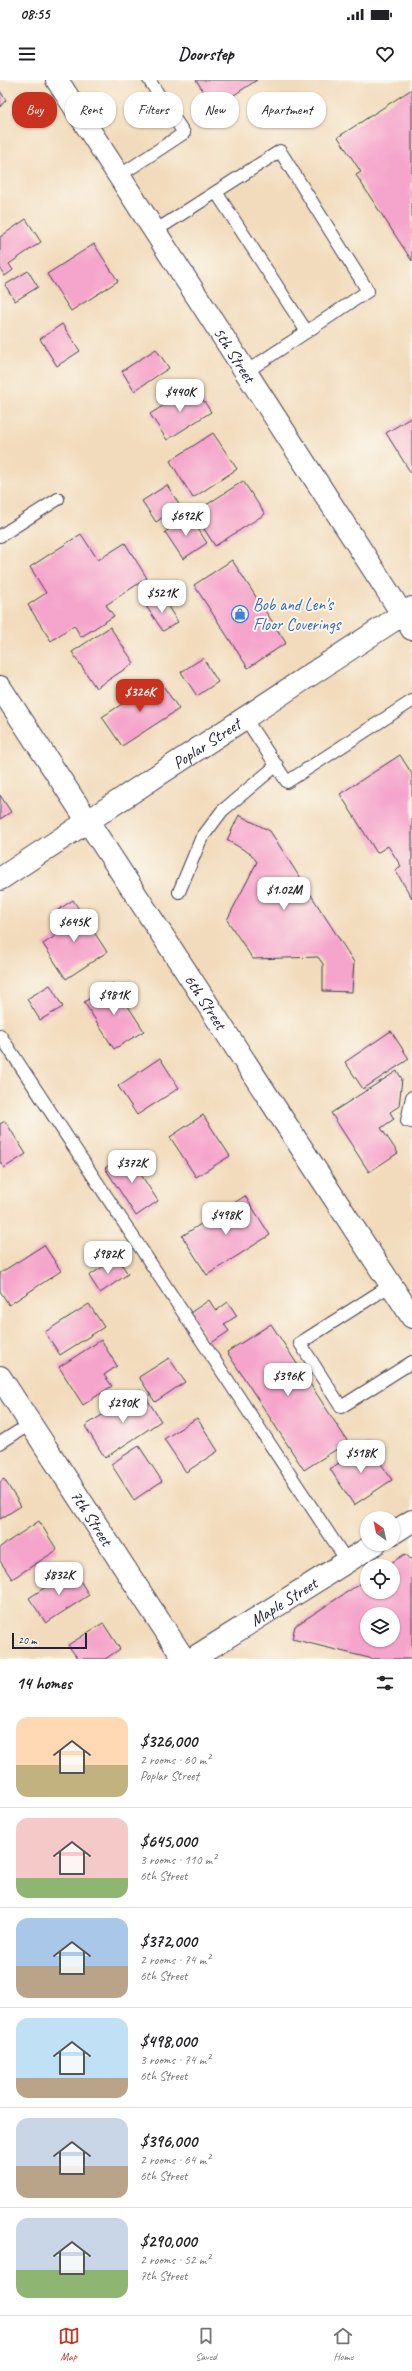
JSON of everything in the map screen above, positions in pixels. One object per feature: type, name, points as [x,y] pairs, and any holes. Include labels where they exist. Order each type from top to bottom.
[{"type":"street","name":"5th Street","points":[[57,80],[246,372],[409,617]]},
{"type":"street","name":"Poplar Street","points":[[0,879],[245,718],[409,617]]},
{"type":"street","name":"6th Street","points":[[0,687],[412,1317]]},
{"type":"street","name":"7th Street","points":[[0,1377],[184,1659]]},
{"type":"street","points":[[400,1529],[412,1521]]},
{"type":"street","name":"Maple Street","points":[[192,1659],[364,1551]]},
{"type":"lane","points":[[119,176],[184,133],[149,80]]},
{"type":"lane","points":[[155,232],[280,151],[368,291],[246,372]]},
{"type":"lane","points":[[216,192],[306,332]]},
{"type":"lane","points":[[0,536],[58,499]]},
{"type":"lane","points":[[245,718],[287,782],[412,700]]},
{"type":"lane","points":[[179,892],[201,839],[222,811],[277,765]]},
{"type":"lane","points":[[0,1035],[347,1562]]},
{"type":"lane","points":[[412,1097],[408,1121],[412,1122]]},
{"type":"lane","points":[[391,1285],[300,1343],[341,1407],[412,1362]]},
{"type":"lane","points":[[0,1443],[30,1424]]},
{"type":"building","points":[[196,80],[257,80],[239,92],[204,92]]},
{"type":"building","points":[[412,89],[412,261],[356,175],[361,172],[338,137]]},
{"type":"building","points":[[0,91],[6,100],[0,107]]},
{"type":"building","points":[[26,219],[41,242],[9,264],[13,270],[5,276],[0,268],[0,237]]},
{"type":"building","points":[[94,244],[118,281],[71,311],[47,274]]},
{"type":"building","points":[[28,271],[38,287],[15,301],[5,285]]},
{"type":"building","points":[[62,324],[80,351],[57,366],[40,339]]},
{"type":"building","points":[[156,349],[169,368],[134,391],[122,371]]},
{"type":"building","points":[[194,386],[211,412],[167,440],[150,414]]},
{"type":"building","points":[[412,417],[412,475],[386,433]]},
{"type":"building","points":[[213,433],[237,469],[193,498],[170,461]]},
{"type":"building","points":[[243,481],[265,514],[215,546],[194,513]]},
{"type":"building","points":[[167,485],[180,506],[156,522],[142,501]]},
{"type":"building","points":[[190,516],[207,543],[183,559],[165,532]]},
{"type":"building","points":[[81,534],[98,560],[125,543],[147,578],[106,605],[114,616],[81,637],[74,625],[51,641],[28,605],[46,593],[30,567]]},
{"type":"building","name":"Bob and Len's Floor Coverings","points":[[232,560],[286,643],[248,668],[194,585]]},
{"type":"building","points":[[161,596],[178,622],[163,631],[146,606]]},
{"type":"building","points":[[110,627],[134,663],[96,688],[72,652]]},
{"type":"building","points":[[203,658],[218,682],[197,696],[181,672]]},
{"type":"building","points":[[159,680],[179,709],[122,746],[102,717]]},
{"type":"building","points":[[400,755],[412,774],[412,898],[395,870],[401,866],[388,846],[377,853],[340,794]]},
{"type":"building","points":[[0,795],[11,812],[0,819]]},
{"type":"building","points":[[239,815],[270,831],[354,962],[352,992],[323,991],[323,964],[318,957],[253,959],[227,920],[257,862],[251,854],[227,840]]},
{"type":"building","points":[[73,900],[107,952],[66,979],[43,944],[69,927],[58,910]]},
{"type":"building","points":[[113,983],[144,1031],[114,1049],[84,1002]]},
{"type":"building","points":[[50,985],[63,1007],[40,1020],[27,999]]},
{"type":"building","points":[[391,1031],[409,1059],[363,1089],[345,1062]]},
{"type":"building","points":[[160,1058],[179,1088],[137,1115],[118,1086]]},
{"type":"building","points":[[397,1071],[402,1079],[399,1106],[390,1112],[394,1119],[381,1128],[398,1153],[369,1172],[331,1113]]},
{"type":"building","points":[[203,1115],[230,1156],[196,1177],[170,1137]]},
{"type":"building","points":[[5,1121],[26,1154],[4,1168],[0,1162],[0,1124]]},
{"type":"building","points":[[127,1153],[158,1201],[136,1216],[105,1168]]},
{"type":"building","points":[[245,1196],[270,1235],[207,1275],[182,1236]]},
{"type":"building","points":[[44,1245],[61,1271],[9,1305],[0,1291],[0,1273]]},
{"type":"building","points":[[117,1257],[128,1274],[100,1293],[89,1276]]},
{"type":"building","points":[[209,1300],[216,1311],[228,1302],[237,1316],[224,1324],[229,1331],[210,1344],[190,1313]]},
{"type":"building","points":[[89,1304],[104,1327],[60,1355],[45,1332]]},
{"type":"building","points":[[271,1324],[348,1442],[304,1470],[227,1352]]},
{"type":"building","points":[[101,1340],[117,1366],[104,1375],[112,1386],[83,1405],[59,1367]]},
{"type":"building","points":[[169,1358],[185,1382],[155,1402],[139,1377]]},
{"type":"building","points":[[141,1390],[161,1421],[105,1458],[85,1426]]},
{"type":"building","points":[[197,1418],[218,1451],[186,1472],[164,1439]]},
{"type":"building","points":[[368,1444],[392,1480],[354,1505],[330,1469]]},
{"type":"building","points":[[139,1446],[162,1481],[134,1500],[111,1464]]},
{"type":"building","points":[[4,1479],[21,1506],[0,1519],[0,1482]]},
{"type":"building","points":[[39,1521],[57,1550],[12,1579],[0,1561],[0,1547]]},
{"type":"building","points":[[405,1554],[412,1560],[412,1659],[373,1659],[292,1639],[295,1626],[360,1584],[360,1599],[400,1599],[400,1559],[397,1559]]},
{"type":"building","points":[[73,1569],[89,1595],[46,1623],[29,1598]]},
{"type":"building","points":[[103,1623],[120,1649],[105,1659],[78,1659],[68,1645]]},
{"type":"place","name":"Bob and Len's Floor Coverings","points":[[240,614]]}]
